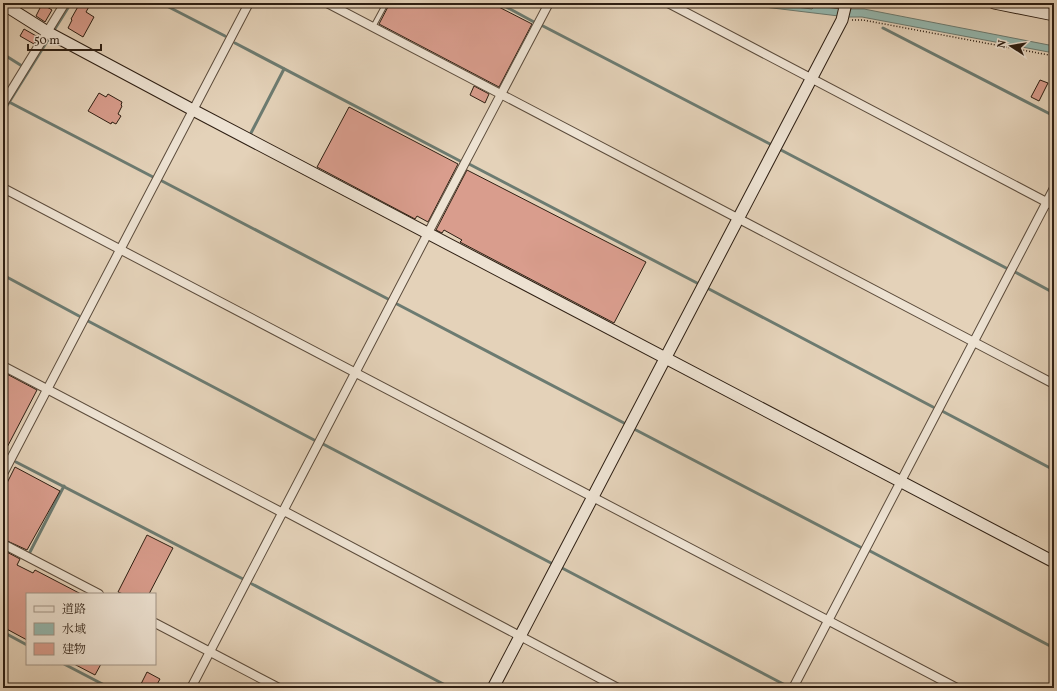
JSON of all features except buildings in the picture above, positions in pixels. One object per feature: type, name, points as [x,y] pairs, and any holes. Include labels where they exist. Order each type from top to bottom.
[{"type":"street","points":[[3,104],[50,33],[65,3]]},
{"type":"street","points":[[3,474],[249,3]]},
{"type":"street","points":[[327,3],[1054,384]]},
{"type":"street","points":[[191,688],[549,3]]},
{"type":"street","points":[[668,3],[1050,204]]},
{"type":"street","points":[[493,688],[842,19],[846,5],[830,3]]},
{"type":"street","points":[[994,3],[1054,16]]},
{"type":"street","points":[[3,4],[50,33],[193,110],[1054,562]]},
{"type":"street","points":[[3,188],[957,688]]},
{"type":"street","points":[[793,688],[974,342],[1050,204],[1054,188]]},
{"type":"street","points":[[3,366],[618,688]]},
{"type":"street","points":[[3,544],[97,593]]},
{"type":"street","points":[[156,624],[279,688]]},
{"type":"lane","points":[[373,27],[386,3]]},
{"type":"path","points":[[842,19],[863,20],[1054,56]]},
{"type":"water","points":[[731,3],[801,3],[850,9],[864,9],[1054,46],[1054,53],[862,17],[847,17]]},
{"type":"waterway","points":[[3,112],[71,3]]},
{"type":"waterway","points":[[161,3],[225,36]]},
{"type":"waterway","points":[[499,3],[534,22]]},
{"type":"waterway","points":[[543,26],[770,144]]},
{"type":"waterway","points":[[883,28],[1054,116]]},
{"type":"waterway","points":[[235,43],[462,162]]},
{"type":"waterway","points":[[3,54],[22,66]]},
{"type":"waterway","points":[[251,133],[284,69]]},
{"type":"waterway","points":[[9,102],[153,177]]},
{"type":"waterway","points":[[781,150],[1008,269]]},
{"type":"waterway","points":[[469,164],[697,283]]},
{"type":"waterway","points":[[162,181],[388,299]]},
{"type":"waterway","points":[[1015,272],[1054,293]]},
{"type":"waterway","points":[[3,275],[79,316]]},
{"type":"waterway","points":[[709,289],[933,407]]},
{"type":"waterway","points":[[397,304],[624,423]]},
{"type":"waterway","points":[[88,321],[316,441]]},
{"type":"waterway","points":[[942,411],[1054,470]]},
{"type":"waterway","points":[[636,430],[862,548]]},
{"type":"waterway","points":[[323,444],[551,563]]},
{"type":"waterway","points":[[16,462],[243,579]]},
{"type":"waterway","points":[[30,552],[64,486]]},
{"type":"waterway","points":[[870,551],[1054,648]]},
{"type":"waterway","points":[[562,568],[789,687]]},
{"type":"waterway","points":[[252,584],[451,688]]},
{"type":"waterway","points":[[3,632],[26,644]]},
{"type":"waterway","points":[[66,665],[110,688]]}]
